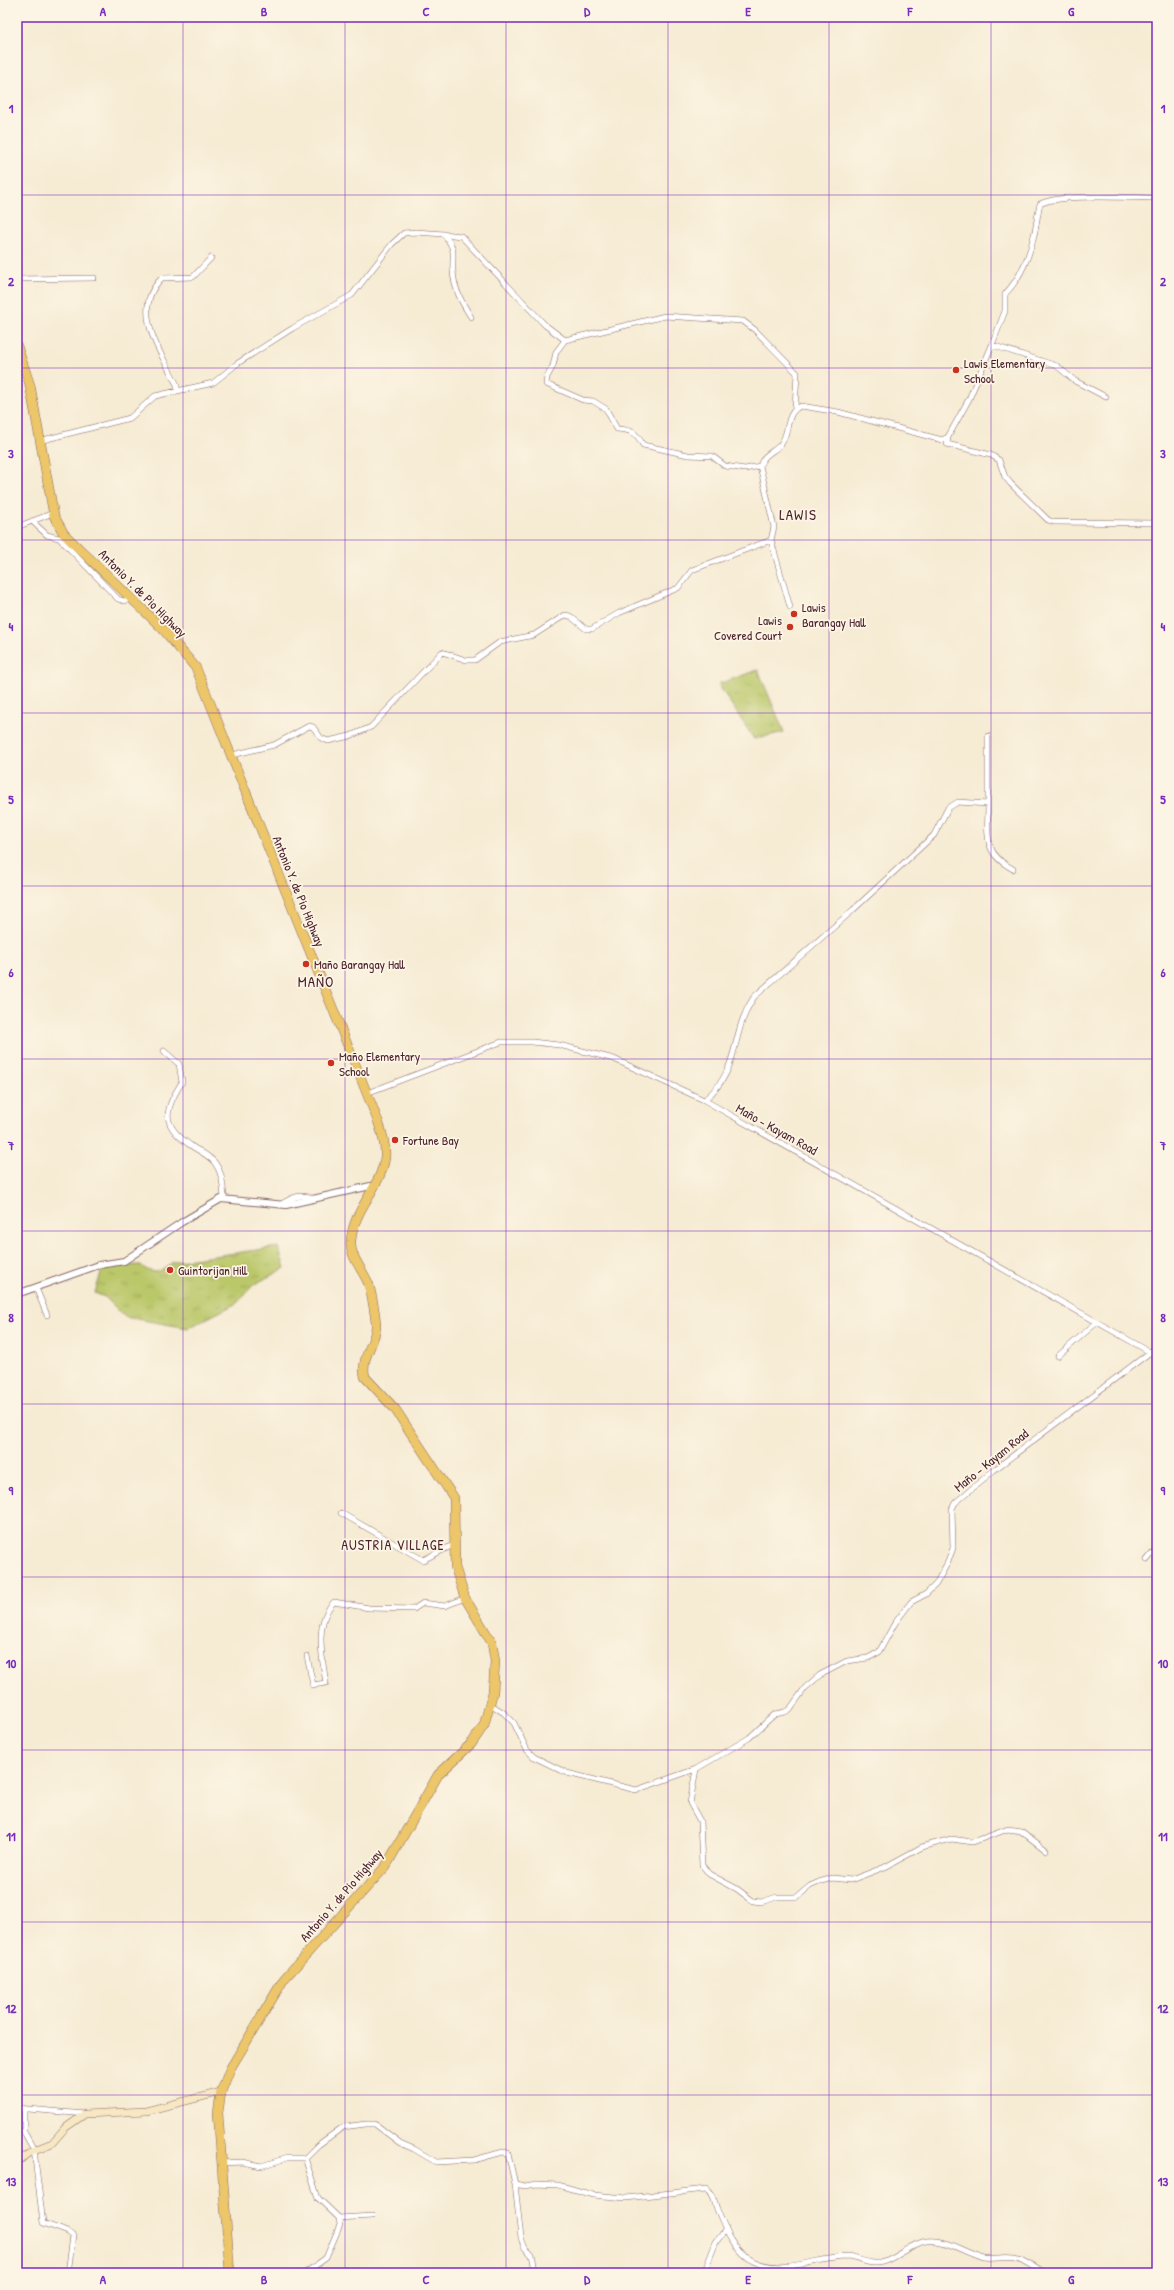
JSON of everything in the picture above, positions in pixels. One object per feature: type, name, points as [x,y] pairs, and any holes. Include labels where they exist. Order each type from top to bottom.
[{"type":"highway","name":"Antonio Y. de Pio Highway","points":[[17,346],[30,385],[53,513],[64,534],[162,628],[196,668],[367,1094],[383,1138],[385,1156],[375,1185],[359,1209],[350,1241],[354,1255],[368,1285],[376,1326],[364,1360],[365,1377],[395,1409],[422,1453],[451,1492],[456,1512],[455,1567],[465,1598],[492,1643],[495,1661],[495,1679],[484,1725],[472,1743],[438,1775],[386,1866],[284,1979],[230,2070],[220,2092],[218,2113],[220,2163],[230,2273]]},
{"type":"main road","points":[[17,2162],[34,2150],[52,2143],[64,2128],[85,2114],[146,2111],[220,2092]]},
{"type":"street","points":[[1157,198],[1074,198],[1046,201],[1040,204],[1032,242],[1021,270],[1012,287],[1005,294],[1005,311],[992,345],[970,399],[948,437],[948,444],[991,455],[999,460],[1005,477],[1048,520],[1054,522],[1157,523]]},
{"type":"street","points":[[39,441],[130,418],[155,396],[213,383],[238,363],[292,328],[352,295],[392,244],[404,233],[416,232],[461,236],[546,325],[565,340]]},
{"type":"street","points":[[444,234],[454,250],[453,272],[458,294],[471,317]]},
{"type":"street","points":[[177,390],[177,385],[149,327],[147,309],[149,294],[162,278],[193,277],[211,258]]},
{"type":"street","points":[[17,279],[94,278]]},
{"type":"street","points":[[760,466],[744,469],[725,466],[712,456],[688,455],[643,445],[636,433],[630,430],[617,429],[606,409],[593,402],[583,400],[546,384],[546,377],[553,366],[556,352],[565,340],[665,316],[743,321],[755,330],[797,373],[795,408],[782,443],[764,457],[760,466],[774,527],[771,540],[790,607]]},
{"type":"street","points":[[992,345],[1057,366],[1075,381],[1106,396]]},
{"type":"street","points":[[795,408],[801,406],[838,412],[942,440],[948,437]]},
{"type":"street","points":[[17,527],[53,513]]},
{"type":"street","points":[[32,521],[47,535],[59,538],[118,599],[124,601],[131,598]]},
{"type":"street","points":[[232,755],[274,745],[309,726],[313,727],[321,738],[328,741],[361,732],[380,718],[438,654],[442,652],[466,660],[475,660],[500,642],[534,635],[565,615],[570,616],[586,629],[592,629],[619,613],[678,588],[692,570],[771,540]]},
{"type":"street","points":[[988,736],[988,839],[991,850],[999,862],[1012,869]]},
{"type":"street","points":[[704,1100],[728,1073],[739,1028],[746,1009],[754,996],[853,910],[934,835],[948,808],[958,802],[988,804]]},
{"type":"street","name":"Maño - Kayam Road","points":[[367,1094],[501,1042],[518,1041],[559,1045],[614,1059],[704,1100],[867,1194],[951,1238],[1096,1323],[1150,1351]]},
{"type":"street","points":[[164,1051],[179,1064],[182,1082],[170,1102],[167,1117],[174,1131],[215,1163],[222,1178],[224,1199]]},
{"type":"street","points":[[17,1294],[98,1265],[124,1261],[182,1222],[224,1199],[280,1205],[315,1200],[375,1185]]},
{"type":"street","points":[[36,1288],[47,1316]]},
{"type":"street","points":[[1058,1356],[1096,1323]]},
{"type":"street","name":"Maño - Kayam Road","points":[[490,1704],[504,1713],[514,1723],[527,1750],[534,1757],[567,1773],[636,1790],[696,1768],[749,1738],[775,1714],[785,1712],[790,1709],[805,1688],[820,1675],[847,1661],[868,1658],[879,1652],[895,1623],[911,1602],[926,1594],[936,1584],[948,1562],[953,1548],[952,1509],[955,1503],[994,1470],[1157,1347]]},
{"type":"street","points":[[1150,1351],[1157,1356]]},
{"type":"street","points":[[341,1512],[423,1560],[455,1544]]},
{"type":"street","points":[[1147,1560],[1157,1548]]},
{"type":"street","points":[[307,1656],[313,1685],[326,1683],[323,1664],[322,1625],[325,1613],[334,1602],[369,1608],[414,1609],[423,1603],[445,1606],[465,1598]]},
{"type":"street","points":[[696,1768],[690,1804],[700,1821],[702,1865],[709,1874],[737,1889],[753,1901],[761,1902],[777,1897],[791,1898],[819,1882],[833,1878],[851,1880],[884,1867],[922,1847],[951,1839],[972,1842],[1008,1829],[1021,1830],[1046,1850]]},
{"type":"street","points":[[17,2108],[85,2114]]},
{"type":"street","points":[[24,2109],[24,2132],[34,2150],[42,2223],[68,2232],[73,2236],[68,2273]]},
{"type":"street","points":[[220,2163],[243,2162],[261,2166],[287,2158],[305,2158],[318,2146],[344,2127],[375,2124],[400,2143],[414,2149],[436,2162],[468,2161],[503,2152],[508,2153],[515,2184],[521,2238],[524,2248],[532,2255],[536,2273]]},
{"type":"street","points":[[305,2158],[318,2198],[339,2218],[340,2225],[326,2258],[305,2273]]},
{"type":"street","points":[[515,2184],[525,2186],[536,2184],[558,2185],[593,2195],[626,2198],[706,2189],[714,2197],[730,2238],[748,2258],[755,2262],[776,2266],[805,2265],[824,2259],[849,2257],[866,2262],[882,2263],[919,2243],[928,2241],[968,2251],[982,2258],[994,2260],[1009,2256],[1021,2260],[1043,2273]]},
{"type":"street","points":[[339,2218],[372,2216]]},
{"type":"street","points":[[704,2273],[716,2242],[726,2229]]},
{"type":"green space","points":[[758,670],[784,732],[754,739],[718,684]]},
{"type":"green space","points":[[278,1247],[285,1268],[253,1285],[237,1303],[188,1328],[125,1317],[105,1297],[95,1293],[102,1270],[120,1266],[141,1265],[153,1272],[165,1268],[172,1262]]},
{"type":"place","name":"Lawis Elementary School","points":[[956,370]]},
{"type":"place","name":"Lawis Barangay Hall","points":[[794,614]]},
{"type":"place","name":"Lawis Covered Court","points":[[790,627]]},
{"type":"place","name":"Maño Barangay Hall","points":[[306,964]]},
{"type":"place","name":"Maño Elementary School","points":[[331,1063]]},
{"type":"place","name":"Fortune Bay","points":[[395,1140]]},
{"type":"place","name":"Guintorijan Hill","points":[[170,1270]]},
{"type":"district","name":"LAWIS","points":[[798,515]]},
{"type":"district","name":"MAÑO","points":[[316,982]]},
{"type":"district","name":"AUSTRIA VILLAGE","points":[[393,1545]]}]
